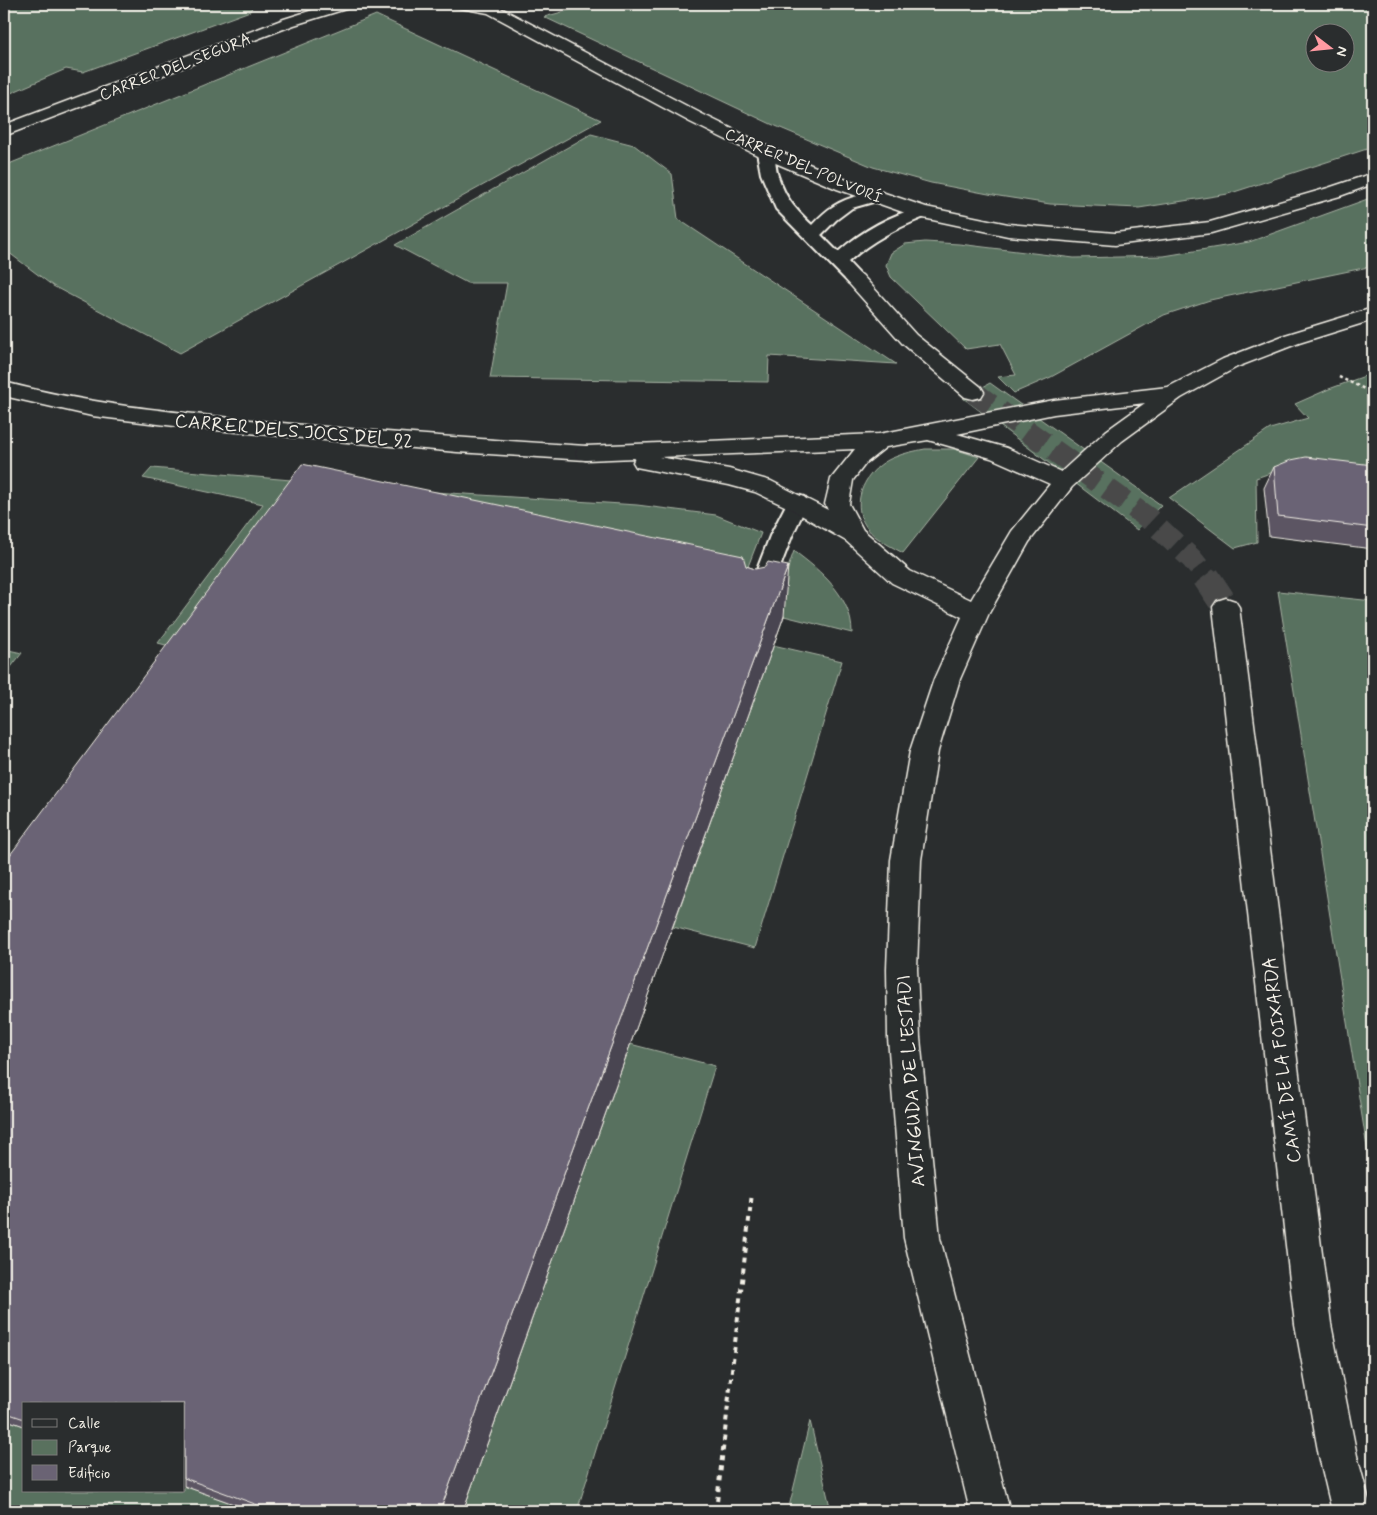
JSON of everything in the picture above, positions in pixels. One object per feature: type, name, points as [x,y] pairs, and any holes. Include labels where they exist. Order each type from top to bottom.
[{"type":"street","name":"CARRER DEL POLVORÍ","points":[[460,4],[492,6],[765,152],[843,185],[921,212],[1008,230],[1115,239],[1211,227],[1334,192],[1373,178]]},
{"type":"street","name":"CARRER DEL SEGURA","points":[[4,131],[288,22],[342,5]]},
{"type":"street","points":[[856,278],[909,339],[973,392]]},
{"type":"street","name":"AVINGUDA DE L'ESTADI","points":[[990,1511],[922,1238],[904,1038],[902,969],[906,860],[924,751],[947,679],[976,613],[1020,536],[1064,482],[1114,436],[1173,393],[1239,359],[1292,339],[1368,317]]},
{"type":"street","name":"CARRER DELS JOCS DEL 92","points":[[4,389],[74,406],[197,422],[461,445],[586,453]]},
{"type":"street","points":[[586,453],[879,441],[928,433],[1054,406],[1173,393]]},
{"type":"street","points":[[928,433],[998,453],[1064,482]]},
{"type":"street","points":[[854,536],[837,504],[842,479],[858,458],[879,441]]},
{"type":"street","points":[[586,453],[729,477],[762,486],[797,502],[854,536],[901,577],[976,613]]},
{"type":"street","name":"CAMÍ DE LA FOIXARDA","points":[[1226,607],[1314,1324],[1338,1456],[1352,1511]]},
{"type":"lane","points":[[307,4],[342,5]]},
{"type":"lane","points":[[765,152],[769,174],[782,205],[837,262],[856,278]]},
{"type":"lane","points":[[811,236],[830,216],[846,204],[874,196]]},
{"type":"lane","points":[[837,262],[869,236],[921,212]]},
{"type":"lane","points":[[753,609],[781,536],[797,502]]},
{"type":"path","points":[[1339,377],[1373,392]]},
{"type":"path","points":[[716,1511],[752,1194]]},
{"type":"green space","points":[[4,4],[254,4],[250,11],[83,72],[66,69],[4,96]]},
{"type":"green space","points":[[591,4],[1373,4],[1373,147],[1228,194],[1139,208],[1050,204],[931,183],[873,167],[771,124],[544,17]]},
{"type":"green space","points":[[376,15],[601,120],[180,353],[53,286],[4,249],[4,166]]},
{"type":"green space","points":[[591,134],[634,145],[672,174],[678,219],[896,364],[769,356],[768,382],[490,378],[507,283],[467,283],[395,245]]},
{"type":"green space","points":[[1373,197],[1373,266],[1210,300],[1164,315],[1051,377],[1014,393],[998,377],[1016,375],[1000,344],[966,349],[891,277],[886,265],[891,253],[905,244],[925,242],[959,244],[1074,258],[1164,256],[1249,242]]},
{"type":"green space","points":[[1373,373],[1373,480],[1285,468],[1256,478],[1257,542],[1235,548],[1169,498],[1270,429],[1308,418],[1295,404]]},
{"type":"green space","points":[[990,383],[1161,505],[1137,530],[963,398]]},
{"type":"green space","points":[[925,449],[954,449],[979,457],[903,553],[876,537],[866,527],[861,516],[859,504],[861,492],[866,481],[883,463],[902,454]]},
{"type":"green space","points":[[152,468],[418,491],[637,505],[716,515],[761,533],[733,605],[181,649],[158,643],[263,504],[143,478]]},
{"type":"green space","points":[[794,551],[824,576],[841,597],[851,620],[852,633],[772,613]]},
{"type":"green space","points":[[1278,591],[1373,601],[1373,1185]]},
{"type":"green space","points":[[773,645],[842,661],[755,948],[673,927]]},
{"type":"green space","points":[[4,649],[22,653],[4,676]]},
{"type":"green space","points":[[630,1044],[715,1066],[577,1511],[463,1511]]},
{"type":"green space","points":[[4,1419],[22,1425],[22,1492],[185,1492],[185,1486],[253,1511],[4,1511]]},
{"type":"green space","points":[[810,1421],[831,1511],[788,1511]]},
{"type":"building","points":[[1306,457],[1373,465],[1373,528],[1278,516],[1274,467],[1291,460]]},
{"type":"building","points":[[302,464],[743,556],[746,566],[755,569],[765,567],[768,562],[788,566],[440,1511],[274,1511],[185,1478],[185,1402],[22,1402],[22,1418],[4,1412],[4,863]]},
{"type":"tunnel","points":[[973,392],[1148,518],[1192,559],[1207,578]]},
{"type":"tunnel","points":[[1206,577],[1226,607]]}]
